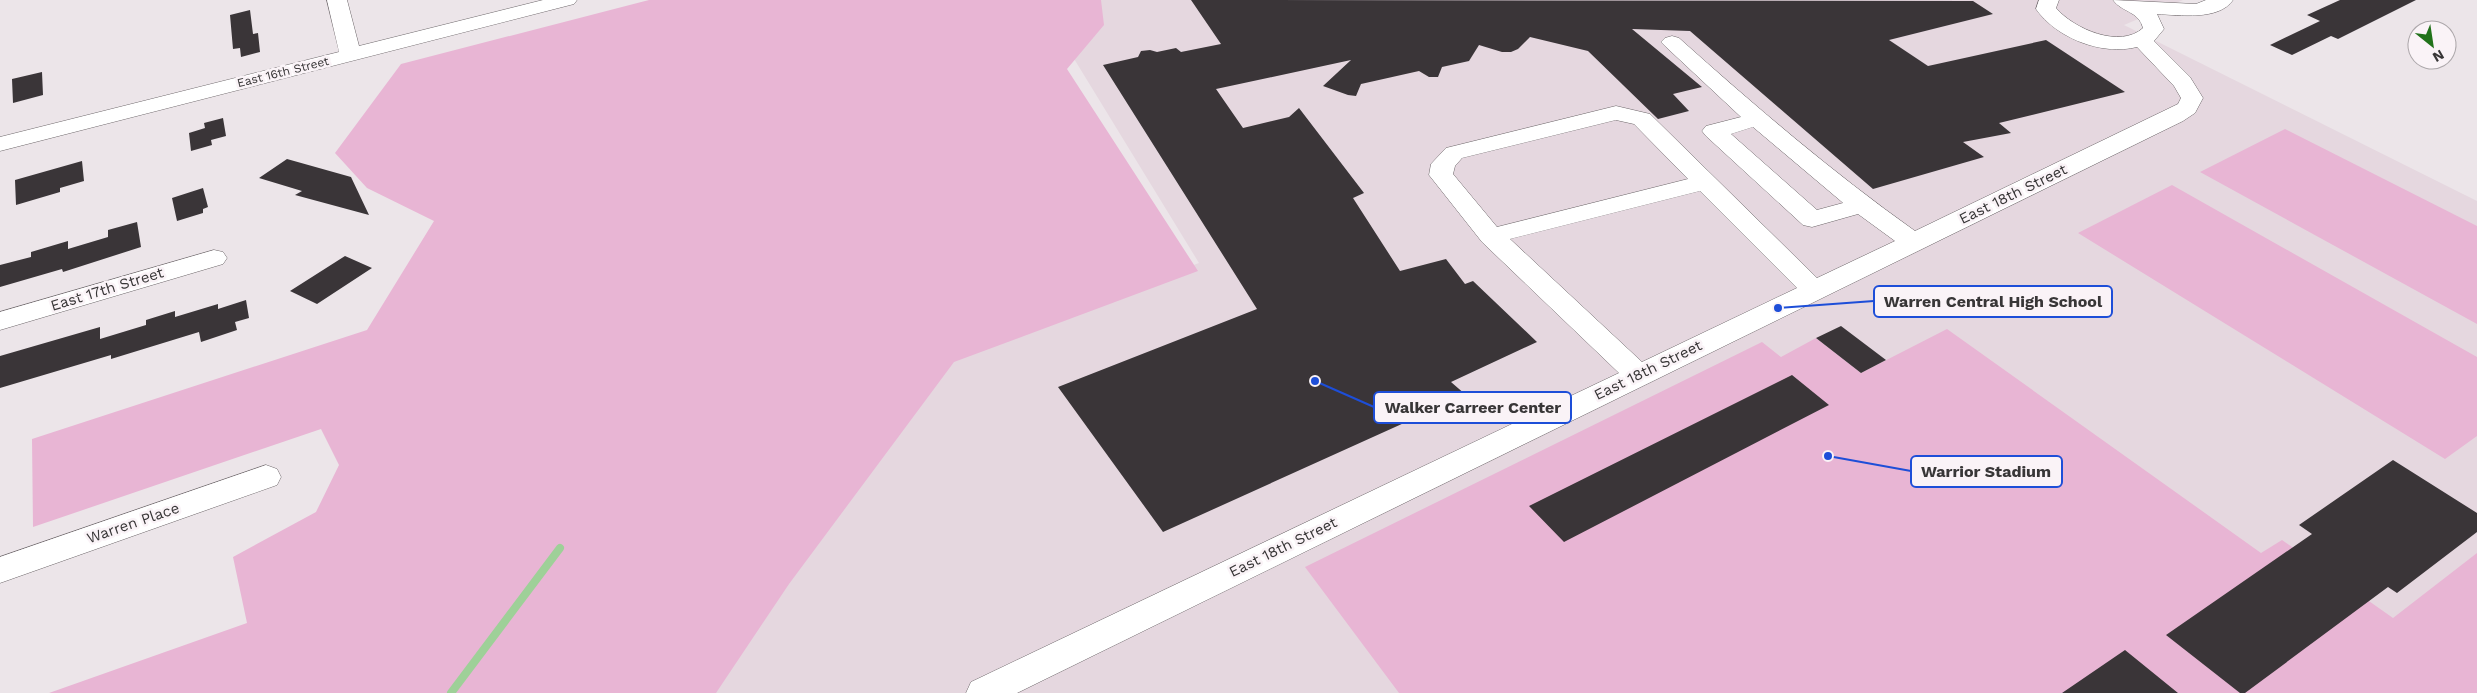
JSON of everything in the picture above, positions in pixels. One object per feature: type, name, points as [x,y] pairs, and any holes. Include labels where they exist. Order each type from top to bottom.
[{"type":"street","points":[[337,0],[350,55]]},
{"type":"street","name":"East 16th Street","points":[[0,144],[567,0]]},
{"type":"street","points":[[2049,0],[2046,9],[2058,23],[2082,35],[2097,39],[2169,69]]},
{"type":"street","points":[[2126,2],[2180,10],[2203,9],[2223,0]]},
{"type":"street","points":[[2126,2],[2146,13],[2153,21],[2154,29],[2146,37]]},
{"type":"street","points":[[2097,39],[2127,42],[2146,37],[2200,14],[2203,9]]},
{"type":"street","name":"East 18th Street","points":[[983,693],[2187,108],[2192,98],[2188,86],[2181,77],[2154,56],[2146,37]]},
{"type":"street","points":[[1672,42],[1758,120],[1862,205],[1913,242]]},
{"type":"street","points":[[1638,375],[1491,236],[1441,175],[1444,164],[1454,153],[1616,113],[1642,120],[1814,290]]},
{"type":"street","points":[[1758,120],[1714,131],[1812,219],[1862,205]]},
{"type":"street","points":[[1491,236],[1705,182]]},
{"type":"street","name":"East 17th Street","points":[[0,321],[214,258]]},
{"type":"street","name":"Warren Place","points":[[0,570],[266,477]]},
{"type":"shaded area","points":[[649,0],[1101,0],[1104,25],[1067,69],[1198,271],[954,362],[789,584],[716,693],[49,693],[247,623],[233,557],[316,512],[339,465],[321,429],[33,527],[32,439],[367,330],[434,221],[367,188],[335,153],[401,64]]},
{"type":"shaded area","points":[[1092,0],[2183,0],[2124,25],[2477,201],[2477,555],[2305,693],[704,693],[960,353],[1199,263],[1046,13]]},
{"type":"shaded area","points":[[2285,129],[2477,226],[2477,324],[2200,172]]},
{"type":"shaded area","points":[[2172,185],[2477,357],[2477,436],[2445,459],[2078,233]]},
{"type":"shaded area","points":[[1947,329],[2261,553],[2282,540],[2393,618],[2477,553],[2477,693],[1399,693],[1305,567],[1762,342],[1781,357],[1816,338],[1861,373]]},
{"type":"building","points":[[1191,0],[1973,1],[1993,14],[1889,40],[1928,66],[2046,40],[2125,92],[1999,123],[2011,133],[1963,142],[1984,157],[1873,189],[1690,31],[1632,29],[1702,87],[1673,94],[1689,111],[1658,119],[1588,51],[1530,37],[1518,49],[1511,52],[1502,52],[1479,45],[1469,61],[1442,67],[1438,77],[1429,77],[1419,71],[1361,84],[1356,96],[1323,86],[1351,60],[1216,89],[1243,128],[1289,117],[1299,108],[1364,193],[1353,198],[1400,271],[1446,259],[1465,284],[1473,281],[1537,342],[1451,382],[1466,395],[1163,532],[1058,387],[1257,309],[1103,65],[1138,57],[1141,51],[1150,50],[1157,52],[1176,48],[1181,52],[1221,44]]},
{"type":"building","points":[[2340,0],[2416,0],[2338,39],[2331,36],[2292,55],[2270,45],[2320,21],[2307,15]]},
{"type":"building","points":[[250,10],[253,34],[258,33],[260,52],[241,57],[240,48],[233,49],[230,15]]},
{"type":"building","points":[[42,72],[43,95],[13,103],[12,79]]},
{"type":"building","points":[[223,118],[226,136],[211,140],[212,145],[191,151],[189,133],[205,128],[204,123]]},
{"type":"building","points":[[287,159],[351,177],[369,215],[295,195],[302,191],[259,178]]},
{"type":"building","points":[[82,161],[84,181],[60,188],[60,192],[16,205],[15,180]]},
{"type":"building","points":[[203,188],[208,207],[203,209],[203,213],[177,221],[172,198]]},
{"type":"building","points":[[137,222],[141,247],[63,272],[62,269],[0,287],[0,265],[31,257],[31,252],[68,241],[68,249],[108,237],[108,230]]},
{"type":"building","points":[[345,256],[372,268],[317,304],[290,291]]},
{"type":"building","points":[[246,300],[249,318],[235,322],[237,330],[201,342],[199,332],[111,359],[111,355],[0,388],[0,356],[100,327],[100,339],[146,325],[146,320],[175,311],[175,317],[218,304],[218,309]]},
{"type":"building","points":[[1841,326],[1886,360],[1861,373],[1816,338]]},
{"type":"building","points":[[1792,375],[1829,405],[1564,542],[1529,506]]},
{"type":"building","points":[[2393,460],[2477,513],[2477,532],[2397,593],[2388,587],[2245,693],[2240,693],[2166,635],[2312,534],[2299,525]]},
{"type":"building","points":[[2125,650],[2178,693],[2062,693]]},
{"type":"waterway","points":[[451,693],[560,548]]},
{"type":"place","name":"Warren Central High School","points":[[1778,308]]},
{"type":"place","name":"Walker Carreer Center","points":[[1315,381]]},
{"type":"place","name":"Warrior Stadium","points":[[1828,456]]}]
